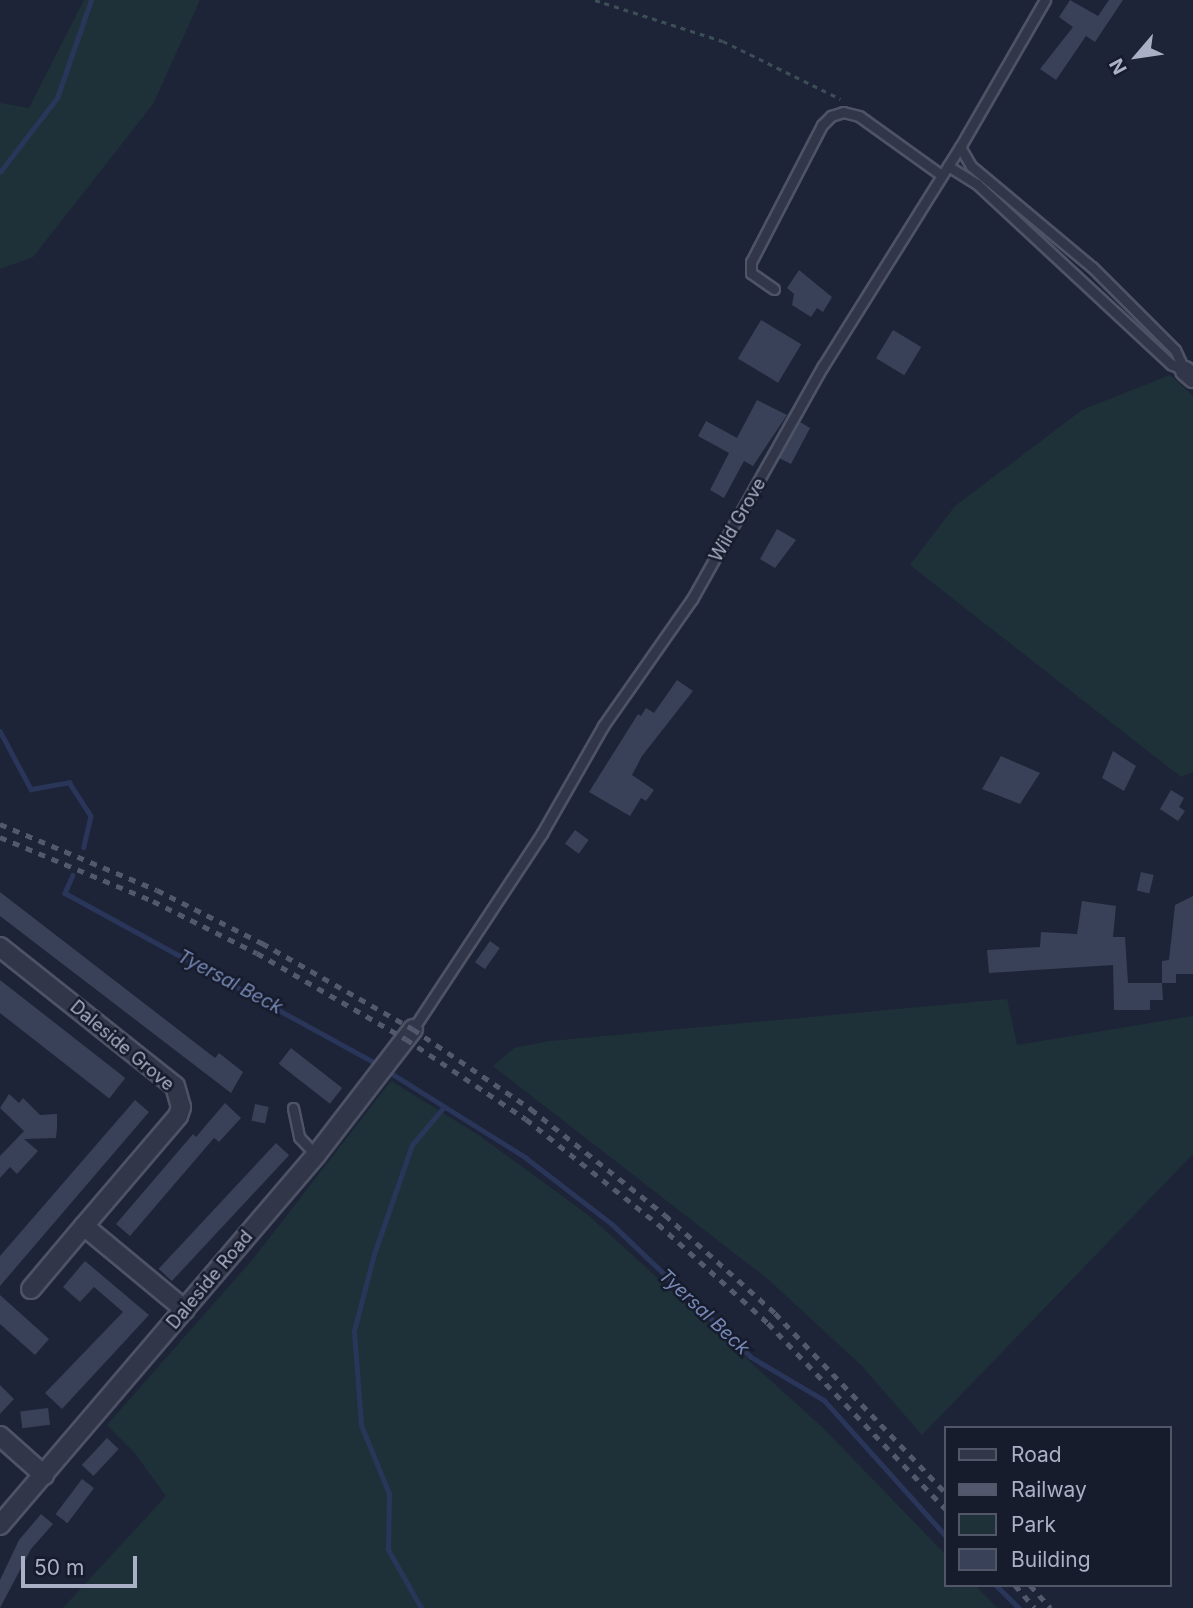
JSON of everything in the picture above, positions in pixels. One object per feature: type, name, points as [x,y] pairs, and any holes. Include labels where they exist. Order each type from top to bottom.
[{"type":"street","name":"Daleside Grove","points":[[0,947],[175,1086],[180,1096],[178,1116],[31,1289]]},
{"type":"street","name":"Daleside Road","points":[[0,1525],[316,1155],[413,1029]]},
{"type":"street","points":[[84,1226],[185,1310]]},
{"type":"street","points":[[0,1436],[44,1475]]},
{"type":"lane","name":"Wild Grove","points":[[413,1029],[542,833],[603,726],[692,599],[829,356],[960,148],[1045,0]]},
{"type":"lane","points":[[774,289],[751,273],[751,262],[831,116],[843,112],[859,116],[941,175]]},
{"type":"lane","points":[[960,148],[971,166],[1092,267],[1175,351],[1189,374]]},
{"type":"lane","points":[[948,166],[978,184],[1171,364],[1189,374]]},
{"type":"lane","points":[[293,1108],[299,1137],[316,1155]]},
{"type":"path","points":[[595,0],[723,41],[844,100]]},
{"type":"green space","points":[[84,0],[200,0],[153,104],[33,257],[0,269],[0,103],[29,108]]},
{"type":"green space","points":[[1170,375],[1193,396],[1193,772],[1181,777],[910,565],[955,506],[1082,410]]},
{"type":"green space","points":[[1007,999],[1017,1045],[1193,1016],[1193,1154],[922,1435],[862,1366],[769,1280],[493,1066],[514,1048],[550,1041]]},
{"type":"green space","points":[[391,1081],[480,1136],[588,1215],[822,1427],[944,1553],[944,1587],[977,1587],[997,1608],[63,1608],[166,1496],[134,1452],[107,1425],[253,1259]]},
{"type":"building","points":[[1070,0],[1098,16],[1109,0],[1123,0],[1095,42],[1086,36],[1056,80],[1040,69],[1073,27],[1059,17]]},
{"type":"building","points":[[799,270],[832,297],[823,312],[817,308],[811,317],[792,305],[794,294],[787,288]]},
{"type":"building","points":[[761,320],[801,344],[778,383],[738,359]]},
{"type":"building","points":[[893,330],[921,347],[904,375],[876,358]]},
{"type":"building","points":[[757,400],[787,415],[753,466],[744,461],[724,498],[710,490],[729,453],[698,436],[706,421],[737,438]]},
{"type":"building","points":[[800,422],[810,428],[791,464],[779,458]]},
{"type":"building","points":[[777,529],[796,540],[775,568],[760,559]]},
{"type":"building","points":[[677,680],[693,691],[642,756],[632,775],[654,790],[646,801],[641,798],[630,816],[589,792],[638,714],[641,716],[646,708],[654,713]]},
{"type":"building","points":[[1113,751],[1136,766],[1124,791],[1102,778]]},
{"type":"building","points":[[1001,756],[1040,773],[1020,804],[982,789]]},
{"type":"building","points":[[1171,790],[1184,798],[1179,807],[1185,811],[1178,821],[1160,809]]},
{"type":"building","points":[[575,830],[589,840],[579,854],[565,844]]},
{"type":"building","points":[[1141,872],[1154,875],[1149,893],[1137,891]]},
{"type":"building","points":[[0,892],[215,1058],[219,1053],[243,1072],[231,1093],[0,916]]},
{"type":"building","points":[[1193,896],[1193,974],[1176,974],[1176,983],[1162,983],[1162,961],[1169,960],[1175,905]]},
{"type":"building","points":[[1082,901],[1116,906],[1113,937],[1125,937],[1128,983],[1162,983],[1163,1000],[1150,1000],[1150,1010],[1114,1010],[1113,965],[989,973],[987,950],[1040,947],[1041,932],[1077,934]]},
{"type":"building","points":[[490,941],[500,948],[485,969],[475,962]]},
{"type":"building","points":[[0,980],[125,1078],[109,1098],[0,1013]]},
{"type":"building","points":[[291,1048],[342,1088],[330,1104],[279,1064]]},
{"type":"building","points":[[9,1094],[19,1103],[23,1098],[40,1115],[57,1114],[56,1138],[24,1139],[38,1151],[17,1174],[10,1167],[0,1178],[0,1156],[24,1131],[0,1108]]},
{"type":"building","points":[[135,1100],[149,1112],[0,1286],[0,1256]]},
{"type":"building","points":[[225,1103],[241,1118],[219,1142],[214,1138],[130,1236],[116,1224],[193,1134],[196,1137]]},
{"type":"building","points":[[255,1104],[269,1107],[265,1124],[251,1121]]},
{"type":"building","points":[[276,1143],[289,1155],[172,1281],[159,1269]]},
{"type":"building","points":[[85,1261],[149,1315],[62,1409],[45,1393],[123,1312],[94,1287],[80,1302],[63,1287]]},
{"type":"building","points":[[0,1295],[49,1339],[35,1355],[0,1324]]},
{"type":"building","points":[[0,1385],[14,1399],[0,1414]]},
{"type":"building","points":[[48,1408],[50,1425],[22,1428],[20,1411]]},
{"type":"building","points":[[107,1438],[119,1449],[93,1476],[82,1465]]},
{"type":"building","points":[[82,1479],[94,1488],[67,1523],[56,1514]]},
{"type":"building","points":[[41,1514],[53,1524],[31,1549],[0,1608],[0,1580],[19,1540]]},
{"type":"waterway","name":"Tyersal Beck","points":[[0,172],[57,98],[91,0]]},
{"type":"waterway","name":"Tyersal Beck","points":[[0,731],[31,789],[69,782],[91,816],[84,847]]},
{"type":"waterway","name":"Tyersal Beck","points":[[73,875],[65,893],[379,1065]]},
{"type":"waterway","name":"Tyersal Beck","points":[[386,1070],[525,1157],[612,1224],[751,1357],[824,1400],[944,1534]]},
{"type":"waterway","name":"Tyersal Beck","points":[[421,1608],[388,1550],[389,1494],[361,1425],[354,1331],[374,1254],[412,1145],[443,1108]]},
{"type":"waterway","name":"Tyersal Beck","points":[[998,1587],[1019,1608]]},
{"type":"railway","points":[[0,824],[157,890],[262,943],[413,1029],[531,1109],[665,1215],[775,1313],[944,1491]]},
{"type":"railway","points":[[0,837],[153,901],[257,953],[406,1039],[526,1119],[658,1224],[768,1323],[944,1507]]},
{"type":"railway","points":[[1017,1587],[1035,1608]]},
{"type":"railway","points":[[1032,1587],[1051,1608]]}]
